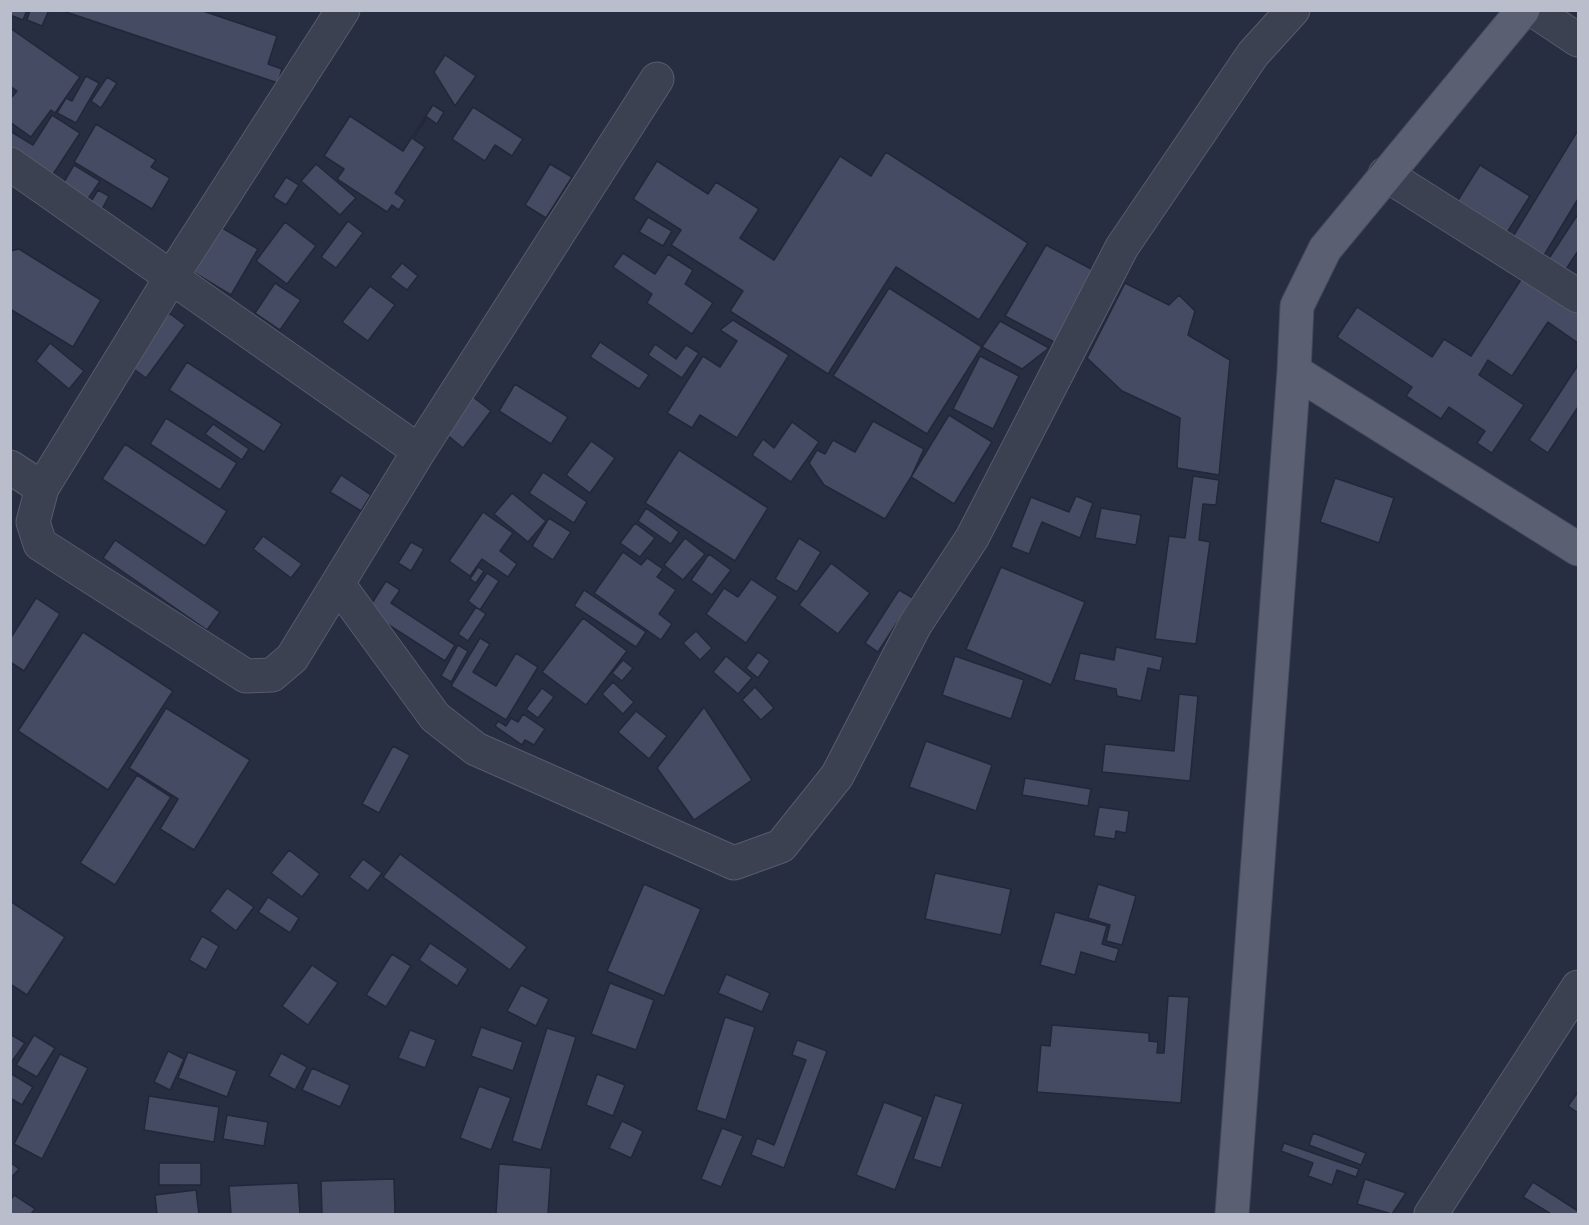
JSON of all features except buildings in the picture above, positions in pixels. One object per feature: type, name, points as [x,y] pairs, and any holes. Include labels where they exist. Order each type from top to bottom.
[{"type":"main road","points":[[1232,1215],[1297,306],[1324,249],[1523,10]]},
{"type":"main road","points":[[1294,371],[1578,549]]},
{"type":"street","points":[[343,10],[172,276],[42,488],[33,522],[39,544],[246,676],[272,675],[292,658],[419,451],[657,79]]},
{"type":"street","points":[[338,584],[435,717],[476,749],[734,863],[781,846],[837,776],[915,625],[972,538],[1122,247],[1253,54],[1293,10]]},
{"type":"street","points":[[1533,10],[1578,40]]},
{"type":"street","points":[[10,164],[419,451]]},
{"type":"street","points":[[1385,174],[1578,296]]},
{"type":"street","points":[[10,468],[42,488]]},
{"type":"street","points":[[1431,1215],[1578,987]]}]
